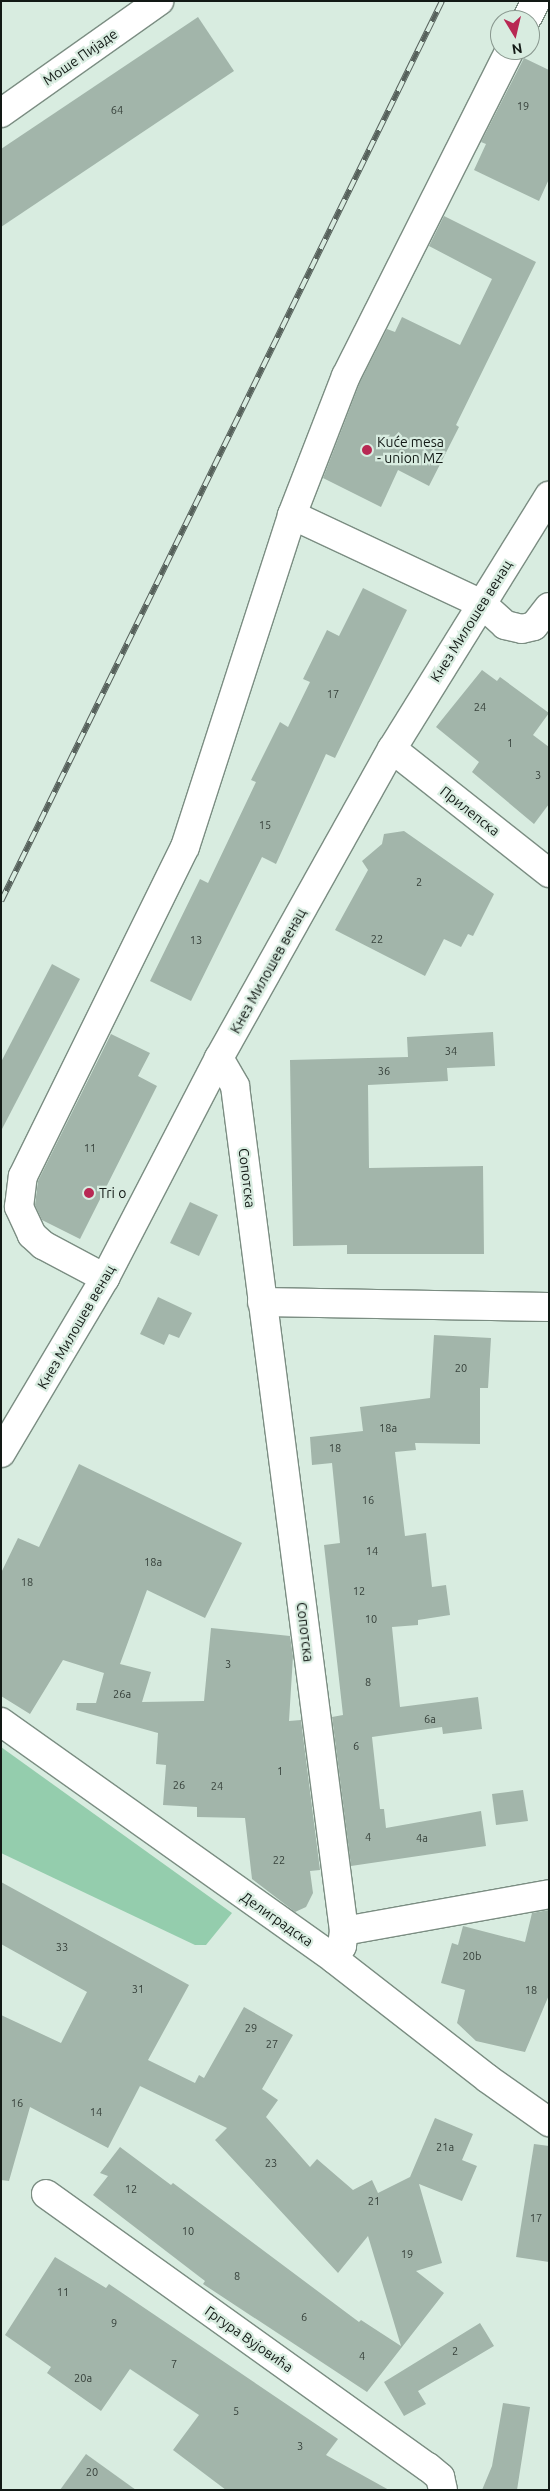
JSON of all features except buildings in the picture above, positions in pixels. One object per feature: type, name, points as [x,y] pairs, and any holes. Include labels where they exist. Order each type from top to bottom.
[{"type":"street","name":"Моше Пијаде","points":[[1,113],[159,1]]},
{"type":"street","points":[[105,1278],[43,1245],[32,1235],[19,1207],[19,1191],[23,1176],[185,847],[292,514],[346,376],[505,60]]},
{"type":"street","name":"Кнез Милошев венац","points":[[1,1453],[105,1278],[218,1058],[392,749],[549,496]]},
{"type":"street","points":[[292,514],[482,604],[505,625],[522,629],[534,626],[549,607]]},
{"type":"street","name":"Прилепска","points":[[392,749],[549,873]]},
{"type":"street","name":"Сопотска","points":[[218,1058],[235,1086],[344,1931],[342,1946],[334,1959]]},
{"type":"street","points":[[262,1302],[549,1307]]},
{"type":"street","name":"Делиградска","points":[[1,1722],[334,1959],[488,2079],[549,2122]]},
{"type":"street","points":[[344,1931],[549,1894]]},
{"type":"street","name":"Гргура Вујовића","points":[[46,2194],[428,2466],[440,2477],[443,2490]]},
{"type":"green space","points":[[1,1747],[232,1913],[206,1945],[195,1945],[1,1853]]},
{"type":"railway","points":[[1,901],[442,1]]},
{"type":"place","name":"Kuće mesa - union MZ","points":[[367,450]]},
{"type":"place","name":"Tri o","points":[[89,1193]]}]
